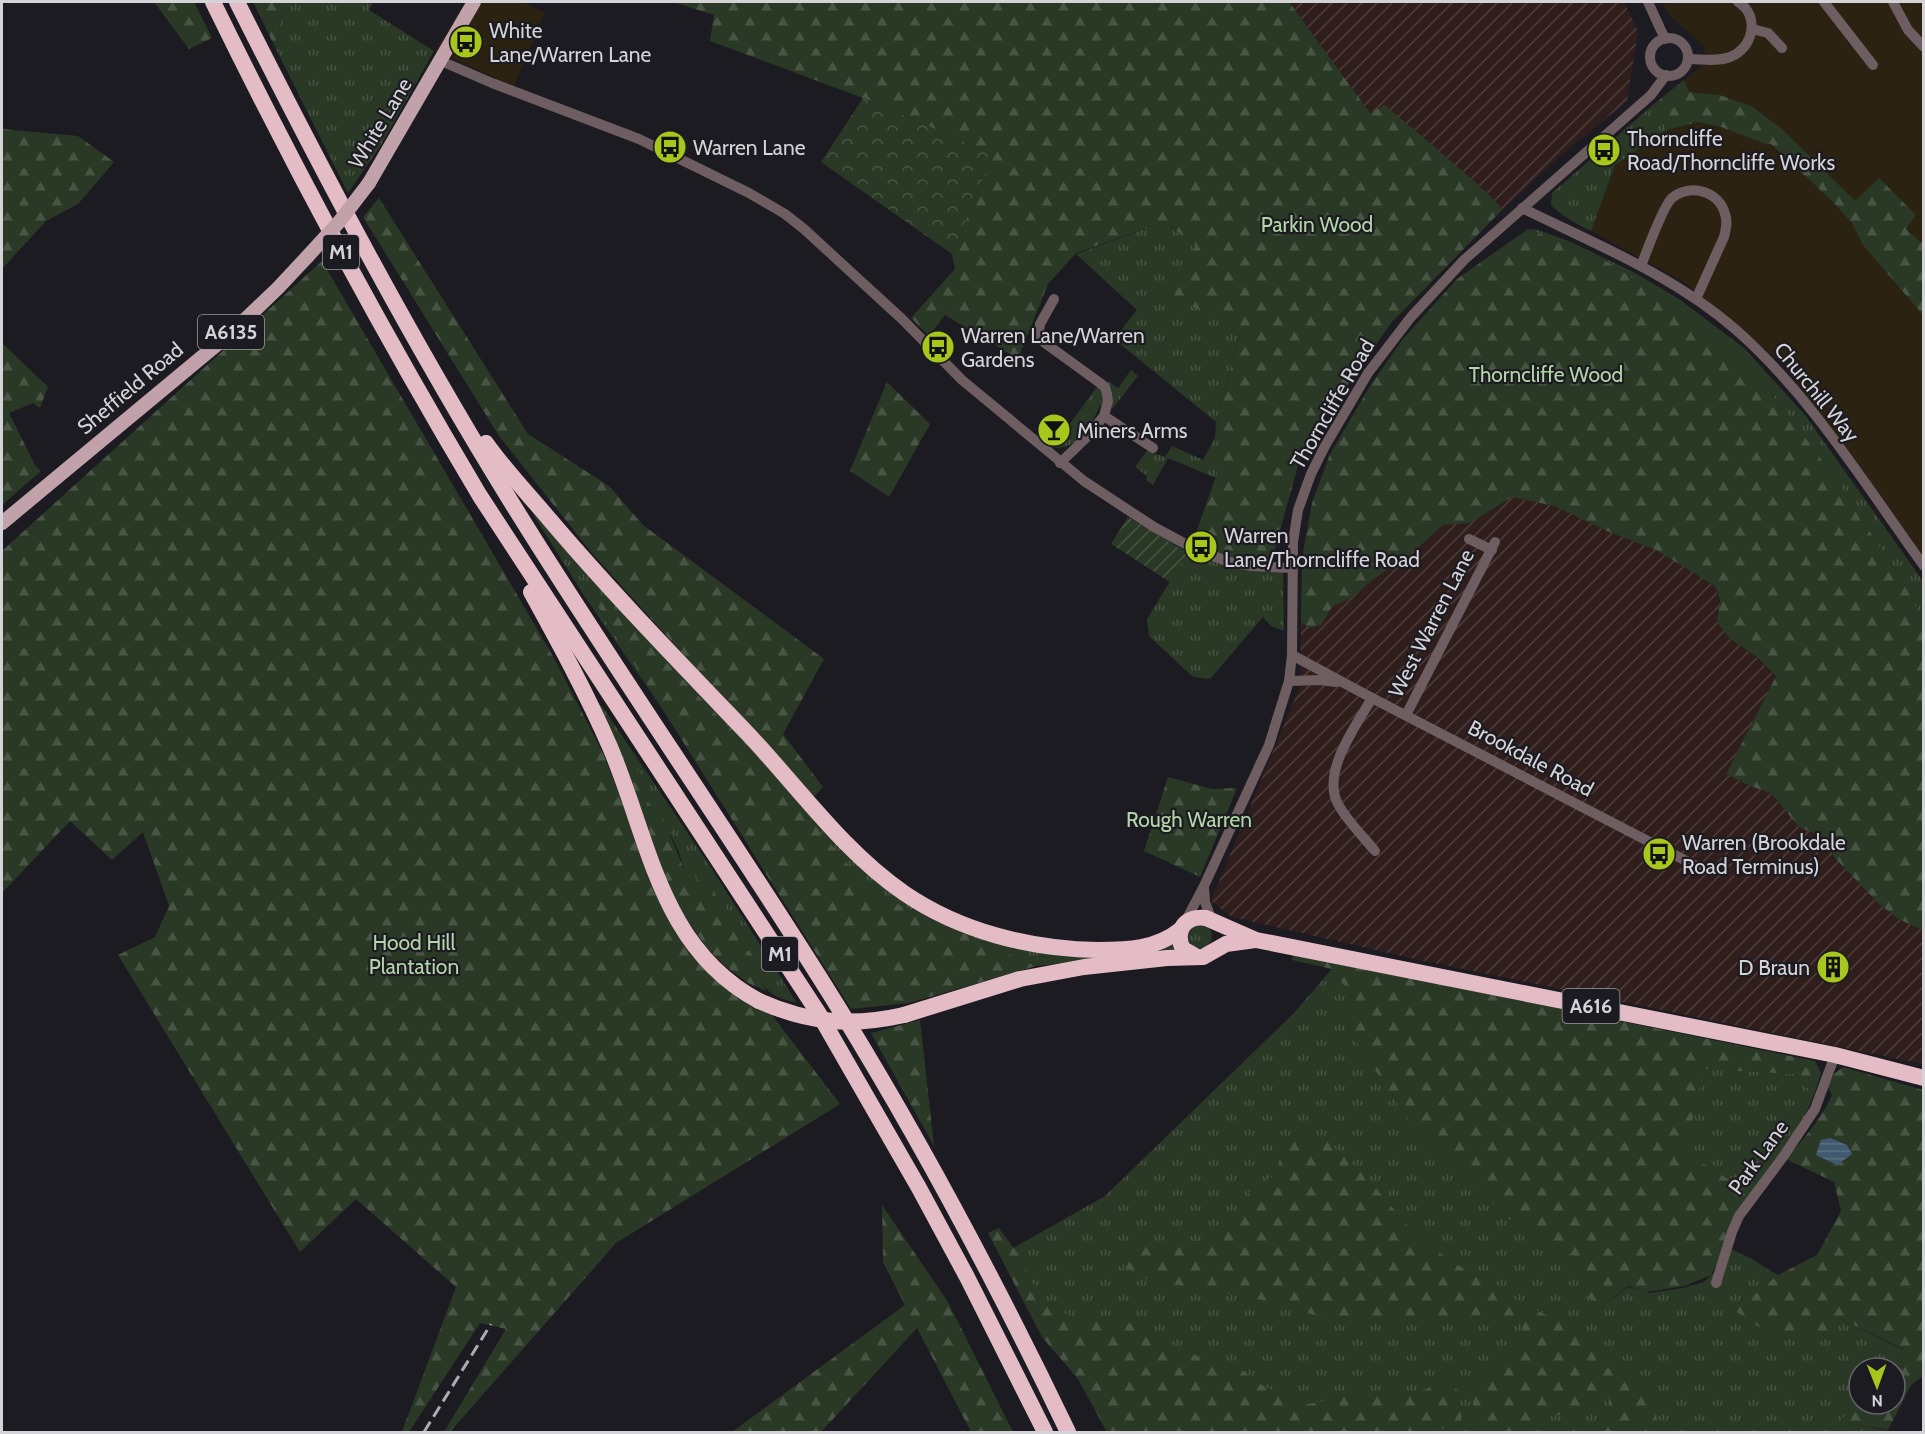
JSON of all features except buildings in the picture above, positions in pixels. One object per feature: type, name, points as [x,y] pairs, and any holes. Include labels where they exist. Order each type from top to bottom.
[{"type":"highway","name":"M1","points":[[213,2],[260,98],[355,279],[480,496],[588,700],[634,808],[658,880],[677,921],[701,955],[729,983],[759,1001],[794,1015],[837,1022],[871,1022],[904,1016],[1020,980],[1084,967],[1197,957]]},
{"type":"highway","name":"M1","points":[[237,2],[304,135],[465,426],[559,580],[656,729],[753,871],[832,997],[924,1152],[1007,1309],[1068,1432]]},
{"type":"highway","name":"M1","points":[[406,322],[495,455],[583,559],[751,738],[848,846],[903,892],[936,912],[965,925],[1006,938],[1043,946],[1088,950],[1137,949],[1164,941],[1182,927]]},
{"type":"highway","name":"M1","points":[[480,496],[819,1014],[968,1277],[1045,1432]]},
{"type":"highway","name":"A616","points":[[1182,927],[1191,919],[1199,917],[1256,940],[1835,1054],[1923,1078]]},
{"type":"highway","points":[[1212,921],[1220,935],[1216,949]]},
{"type":"highway","points":[[1182,927],[1179,937],[1184,949],[1197,957]]},
{"type":"highway","name":"A616","points":[[1197,957],[1210,954],[1234,942],[1256,940]]},
{"type":"main road","name":"White Lane","points":[[307,257],[339,222],[369,183],[474,2]]},
{"type":"main road","name":"Sheffield Road","points":[[2,523],[232,332],[307,257]]},
{"type":"street","points":[[1648,2],[1665,39]]},
{"type":"street","points":[[1688,59],[1720,59],[1733,56],[1747,43],[1752,29],[1749,12],[1738,2]]},
{"type":"street","points":[[1824,2],[1872,65]]},
{"type":"street","points":[[1893,2],[1908,30],[1923,48]]},
{"type":"street","points":[[1752,29],[1768,33],[1782,48]]},
{"type":"street","points":[[1665,39],[1680,42],[1687,51],[1688,59],[1681,71],[1671,76],[1655,69],[1650,57],[1655,45],[1665,39]]},
{"type":"street","points":[[441,61],[639,139],[749,193],[785,214],[902,319],[962,380],[1076,475],[1147,522],[1191,547],[1229,562],[1252,566],[1292,568]]},
{"type":"street","name":"Thorncliffe Road","points":[[1182,927],[1204,886],[1269,745],[1288,681],[1292,655],[1293,542],[1298,510],[1311,474],[1368,374],[1410,316],[1464,260],[1652,94],[1666,75]]},
{"type":"street","points":[[1641,266],[1669,201],[1685,191],[1707,192],[1722,206],[1726,216],[1726,226],[1724,237],[1696,299]]},
{"type":"street","name":"Churchill Way","points":[[1522,208],[1641,266],[1696,299],[1733,328],[1774,366],[1817,418],[1923,566]]},
{"type":"street","points":[[1054,299],[1040,324],[1038,338],[1040,342],[1105,387],[1108,401],[1104,416],[1085,440],[1060,463]]},
{"type":"street","points":[[1104,416],[1153,448]]},
{"type":"street","name":"West Warren Lane","points":[[1406,715],[1493,546],[1469,539]]},
{"type":"street","name":"Brookdale Road","points":[[1292,655],[1698,867]]},
{"type":"street","name":"Brookdale Road","points":[[1288,681],[1320,680],[1345,684]]},
{"type":"street","points":[[1372,698],[1334,771],[1332,781],[1338,803],[1375,851]]},
{"type":"street","points":[[1204,886],[1205,902],[1212,921]]},
{"type":"street","name":"Park Lane","points":[[1716,1283],[1739,1216],[1815,1109],[1835,1054]]},
{"type":"shaded area","points":[[465,2],[522,2],[545,12],[514,86],[435,51]]},
{"type":"shaded area","points":[[1289,2],[1624,2],[1638,31],[1627,101],[1559,157],[1503,209],[1473,180],[1370,113]]},
{"type":"shaded area","points":[[1661,2],[1923,2],[1923,244],[1906,229],[1879,178],[1855,202],[1782,129],[1753,107],[1720,95],[1688,92],[1684,80],[1705,63],[1704,46],[1668,14]]},
{"type":"shaded area","points":[[1697,122],[1721,127],[1765,144],[1771,144],[1853,223],[1864,245],[1923,315],[1923,570],[1783,364],[1684,282],[1591,231],[1615,165],[1667,130]]},
{"type":"shaded area","points":[[1512,497],[1554,506],[1609,532],[1656,550],[1715,586],[1730,639],[1754,655],[1776,677],[1726,774],[1771,793],[1799,827],[1828,839],[1834,857],[1880,905],[1900,920],[1923,930],[1923,1064],[1415,959],[1232,917],[1211,901],[1300,686],[1301,622],[1309,628],[1321,625],[1331,607],[1351,598],[1416,549],[1443,525],[1470,523]]},
{"type":"green space","points":[[154,2],[194,2],[212,38],[189,49]]},
{"type":"green space","points":[[253,2],[284,2],[276,49]]},
{"type":"green space","points":[[284,2],[373,2],[369,10],[434,51],[381,145],[348,193],[276,49]]},
{"type":"green space","name":"Parkin Wood","points":[[673,2],[1289,2],[1370,113],[1385,105],[1473,180],[1503,209],[1391,323],[1302,451],[1270,567],[1191,547],[1226,448],[1216,422],[1241,331],[1168,294],[1196,245],[1164,222],[1076,253],[1048,284],[1018,359],[945,315],[929,336],[911,318],[955,269],[952,254],[993,154],[863,98],[710,41],[714,15]]},
{"type":"green space","points":[[1684,80],[1689,92],[1720,95],[1753,107],[1782,129],[1855,201],[1879,178],[1916,215],[1906,229],[1923,244],[1923,315],[1863,245],[1852,223],[1771,144],[1765,144],[1721,127],[1698,122],[1667,130],[1654,104]]},
{"type":"green space","points":[[863,98],[993,154],[952,254],[821,162]]},
{"type":"green space","points":[[1654,104],[1667,130],[1615,165],[1591,231],[1570,220],[1551,205],[1552,193]]},
{"type":"green space","points":[[2,129],[78,136],[114,162],[78,204],[46,221],[2,269]]},
{"type":"green space","points":[[379,198],[528,434],[609,486],[643,525],[824,659],[783,734],[823,787],[813,798],[591,552],[499,436],[363,217]]},
{"type":"green space","points":[[1164,222],[1197,246],[1169,294],[1241,330],[1216,422],[1114,339],[1137,310],[1076,254]]},
{"type":"green space","points":[[1528,229],[1538,230],[1571,242],[1635,273],[1679,299],[1744,348],[1805,415],[1923,581],[1923,621],[1903,582],[1825,464],[1765,385],[1727,355],[1667,299],[1604,260]]},
{"type":"green space","name":"Thorncliffe Wood","points":[[1528,229],[1604,260],[1667,299],[1727,355],[1765,385],[1825,464],[1903,582],[1923,621],[1923,930],[1900,920],[1880,905],[1834,857],[1828,839],[1799,827],[1771,793],[1726,774],[1776,676],[1757,657],[1730,639],[1717,622],[1720,600],[1715,586],[1656,550],[1609,532],[1554,506],[1512,497],[1470,523],[1443,525],[1416,549],[1351,598],[1332,607],[1321,625],[1309,628],[1301,622],[1302,558],[1312,503],[1330,454],[1370,386],[1403,339],[1457,279]]},
{"type":"green space","name":"Hood Hill Plantation","points":[[322,261],[554,658],[603,753],[662,903],[689,953],[709,973],[772,1015],[840,1104],[616,1243],[450,1432],[444,1432],[506,1329],[480,1323],[409,1432],[402,1432],[456,1287],[356,1199],[300,1252],[118,955],[155,937],[169,906],[143,832],[112,860],[70,821],[2,893],[2,551]]},
{"type":"green space","points":[[2,343],[48,387],[40,408],[33,403],[9,413],[35,465],[41,471],[2,505]]},
{"type":"green space","points":[[1131,370],[1138,376],[1113,408],[1100,405],[1088,428],[1076,441],[1069,446],[1053,447],[1096,388],[1109,382],[1118,388]]},
{"type":"green space","points":[[887,382],[930,424],[889,497],[850,471]]},
{"type":"green space","points":[[1216,422],[1226,448],[1216,478],[1168,458],[1153,485],[1146,480],[1147,476],[1135,467],[1147,451],[1165,457],[1172,446],[1203,460],[1215,438]]},
{"type":"green space","points":[[534,507],[850,855],[995,941],[1173,943],[1178,952],[1036,966],[873,893],[587,589],[663,710],[583,594],[533,514]]},
{"type":"green space","points":[[1128,517],[1188,553],[1170,582],[1111,544]]},
{"type":"green space","points":[[1191,547],[1283,567],[1284,631],[1271,626],[1263,617],[1210,679],[1193,677],[1149,636],[1147,619]]},
{"type":"green space","points":[[595,588],[735,734],[873,893],[1036,966],[909,1003],[851,1009],[587,589]]},
{"type":"green space","points":[[597,704],[602,706],[710,866],[797,1003],[776,996],[764,986],[761,981],[770,974],[744,946],[726,907],[713,891],[684,869],[679,852],[663,819],[648,802],[644,776],[624,773]]},
{"type":"green space","points":[[634,768],[644,776],[648,802],[663,818],[684,869],[713,891],[726,907],[744,946],[771,974],[761,981],[766,991],[748,983],[725,966],[706,947],[675,902],[624,773]]},
{"type":"green space","name":"Rough Warren","points":[[1168,777],[1212,789],[1237,788],[1200,877],[1144,851]]},
{"type":"green space","points":[[1200,924],[1205,925],[1211,931],[1211,941],[1205,947],[1200,948],[1195,947],[1189,941],[1188,936],[1189,931],[1195,925]]},
{"type":"green space","points":[[1293,954],[1815,1061],[1821,1073],[1814,1095],[1795,1074],[1704,1069],[1685,1152],[1728,1179],[1760,1182],[1711,1275],[1685,1286],[1646,1292],[1628,1286],[1601,1307],[1581,1292],[1584,1262],[1509,1219],[1414,1128],[1349,1031],[1354,999],[1332,969],[1292,960]]},
{"type":"green space","points":[[1332,969],[1354,999],[1349,1031],[1509,1219],[1584,1262],[1601,1307],[1628,1287],[1650,1293],[1704,1282],[1717,1270],[1725,1246],[1779,1276],[1839,1318],[1903,1350],[1900,1356],[1847,1356],[1847,1415],[1840,1421],[1893,1432],[1129,1432],[1008,1251],[1105,1196],[1294,1013]]},
{"type":"green space","points":[[920,1020],[934,1146],[871,1033]]},
{"type":"green space","points":[[1843,1067],[1923,1090],[1923,1376],[1911,1385],[1907,1393],[1907,1356],[1900,1356],[1903,1349],[1839,1318],[1827,1335],[1775,1338],[1735,1311],[1778,1275],[1817,1255],[1841,1211],[1834,1182],[1786,1159],[1823,1112],[1832,1095],[1828,1087],[1834,1074]]},
{"type":"green space","points":[[1704,1068],[1795,1074],[1814,1095],[1796,1134],[1760,1182],[1728,1179],[1684,1152]]},
{"type":"green space","points":[[1303,1135],[1327,1141],[1365,1175],[1418,1238],[1488,1285],[1594,1340],[1628,1373],[1652,1389],[1657,1420],[1624,1432],[1575,1432],[1611,1414],[1609,1398],[1598,1395],[1573,1413],[1539,1418],[1527,1432],[1480,1432],[1474,1416],[1473,1402],[1477,1390],[1494,1369],[1530,1341],[1522,1325],[1492,1314],[1440,1319],[1377,1319],[1314,1315],[1267,1301],[1151,1281],[1124,1267],[1125,1252],[1141,1244],[1210,1238],[1227,1226],[1255,1184],[1275,1174],[1283,1142]]},
{"type":"green space","points":[[882,1205],[948,1302],[1013,1432],[971,1432],[917,1328],[821,1432],[732,1432],[905,1305],[883,1262]]},
{"type":"green space","points":[[999,1228],[1021,1258],[1033,1283],[1050,1308],[1074,1317],[1102,1317],[1152,1331],[1183,1351],[1214,1362],[1237,1366],[1256,1382],[1307,1404],[1361,1394],[1424,1390],[1450,1377],[1460,1399],[1461,1423],[1453,1428],[1429,1432],[1107,1432],[1078,1379],[1042,1337],[988,1233]]},
{"type":"green space","points":[[1847,1415],[1895,1416],[1888,1430],[1839,1421]]},
{"type":"water","points":[[1830,1138],[1847,1145],[1852,1154],[1837,1165],[1816,1155],[1821,1140]]},
{"type":"railway","points":[[424,1432],[491,1324]]},
{"type":"place","name":"White Lane/Warren Lane","points":[[466,42]]},
{"type":"place","name":"Warren Lane","points":[[670,147]]},
{"type":"place","name":"Thorncliffe Road/Thorncliffe Works","points":[[1604,150]]},
{"type":"place","name":"Warren Lane/Warren Gardens","points":[[938,347]]},
{"type":"place","name":"Miners Arms","points":[[1054,430]]},
{"type":"place","name":"Warren Lane/Thorncliffe Road","points":[[1201,547]]},
{"type":"place","name":"Warren (Brookdale Road Terminus)","points":[[1659,854]]},
{"type":"place","name":"D Braun","points":[[1833,967]]}]
